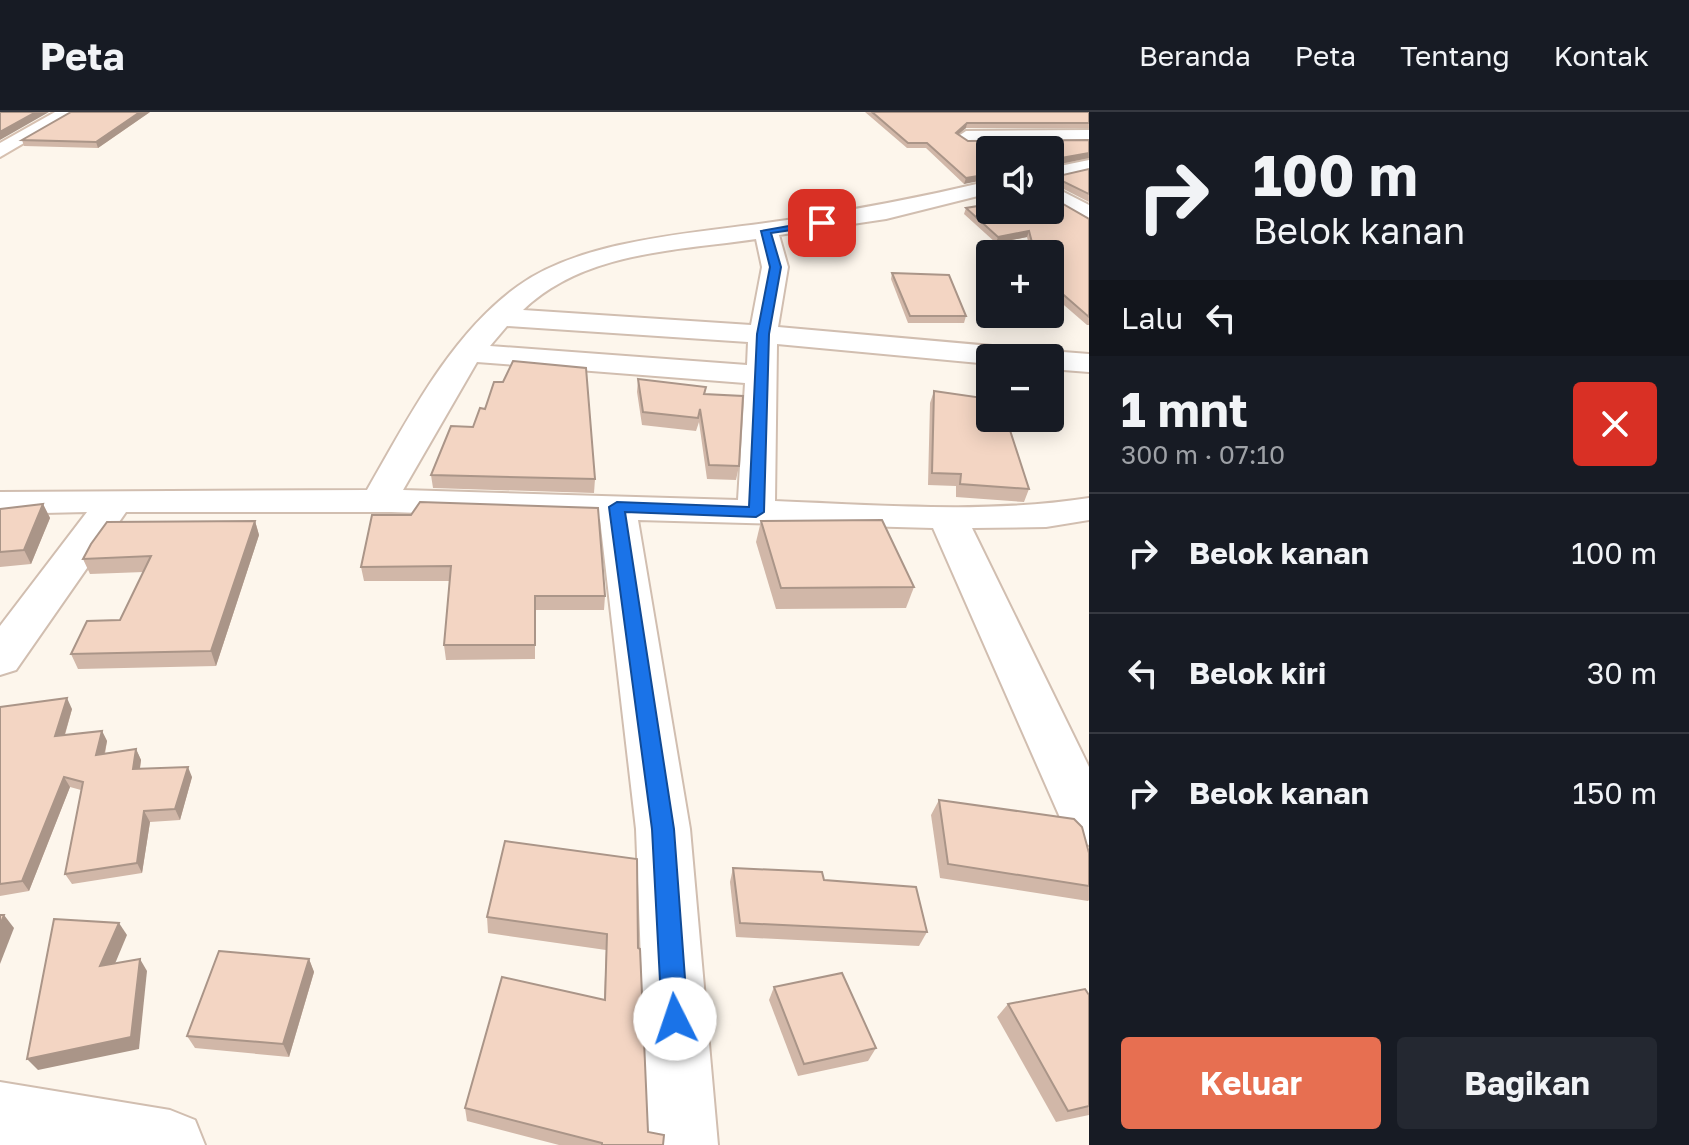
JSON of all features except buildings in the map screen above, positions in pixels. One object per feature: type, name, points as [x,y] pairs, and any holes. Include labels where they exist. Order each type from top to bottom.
[{"type":"street","points":[[0,151],[68,112]]},
{"type":"street","points":[[976,146],[961,133],[1089,136]]},
{"type":"street","points":[[1064,171],[1089,166]]},
{"type":"street","points":[[379,501],[448,378],[499,317],[514,300],[591,258],[886,212],[976,190]]},
{"type":"street","points":[[1064,199],[1089,214]]},
{"type":"street","points":[[756,512],[763,334],[775,267],[766,231]]},
{"type":"street","points":[[499,317],[763,334],[976,354]]},
{"type":"street","points":[[470,353],[761,375]]},
{"type":"street","points":[[1064,361],[1089,363]]},
{"type":"street","points":[[0,503],[379,501],[947,517],[1046,516],[1089,509]]},
{"type":"street","points":[[0,659],[114,502]]},
{"type":"street","points":[[617,507],[663,829],[683,1145]]},
{"type":"street","points":[[947,517],[1089,822]]},
{"type":"street","points":[[0,1117],[170,1145]]},
{"type":"route","points":[[675,1019],[663,829],[617,507],[756,512],[763,334],[775,267],[766,231],[822,223]]}]
